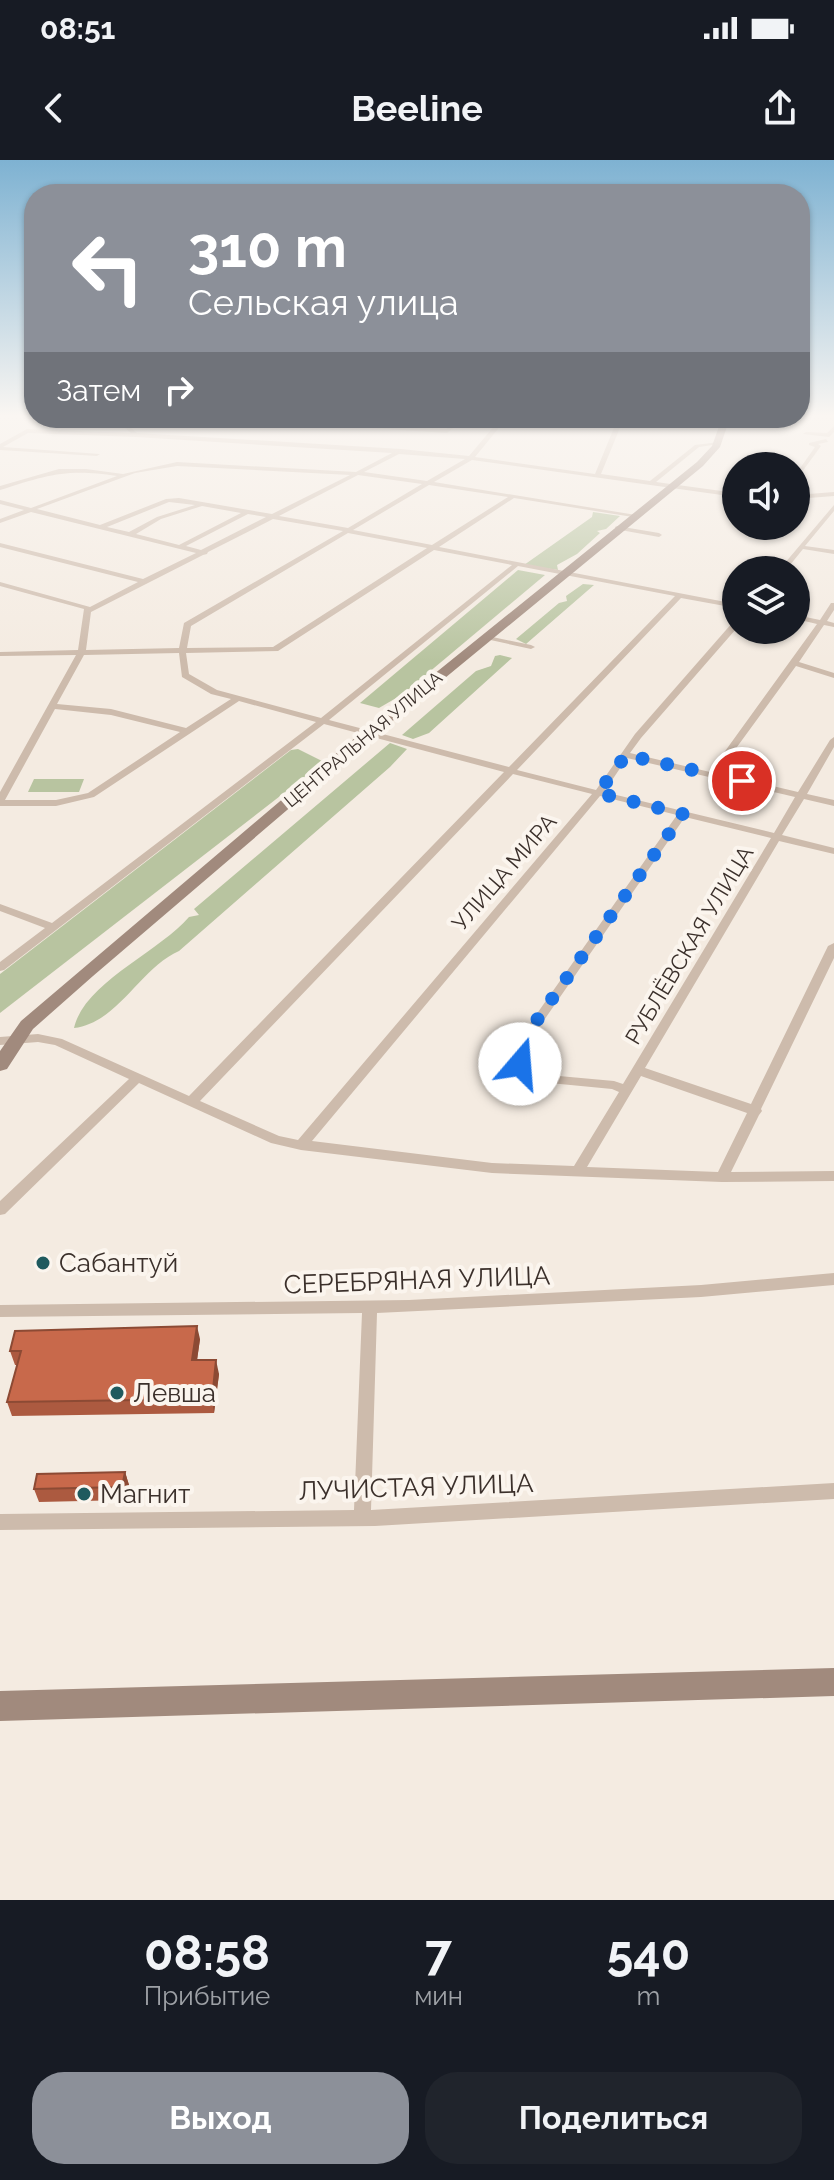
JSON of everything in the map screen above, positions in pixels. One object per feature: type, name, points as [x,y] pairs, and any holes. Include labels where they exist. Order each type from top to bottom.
[{"type":"street","points":[[0,521],[60,499]]},
{"type":"street","points":[[238,698],[91,795],[56,803],[0,801],[82,652],[85,616],[91,609],[310,499]]},
{"type":"street","points":[[401,499],[187,625],[182,667],[189,680],[238,698],[598,793],[834,851]]},
{"type":"street","points":[[0,654],[275,649],[509,499]]},
{"type":"street","points":[[534,499],[633,515]]},
{"type":"street","name":"ЦЕНТРАЛЬНАЯ УЛИЦА","points":[[0,1065],[5,1039],[653,499]]},
{"type":"street","points":[[100,527],[168,500],[203,504],[722,603]]},
{"type":"street","points":[[0,502],[205,553]]},
{"type":"street","points":[[131,534],[159,518],[203,504]]},
{"type":"street","points":[[793,556],[834,507]]},
{"type":"street","points":[[181,546],[247,512]]},
{"type":"street","points":[[617,528],[659,535]]},
{"type":"street","points":[[802,544],[834,550]]},
{"type":"street","points":[[0,545],[145,582]]},
{"type":"street","points":[[0,968],[324,720],[515,566]]},
{"type":"street","points":[[0,584],[91,609]]},
{"type":"street","points":[[193,1100],[680,595]]},
{"type":"street","points":[[713,774],[834,605]]},
{"type":"street","points":[[810,620],[834,625]]},
{"type":"street","points":[[486,637],[531,647]]},
{"type":"street","name":"УЛИЦА МИРА","points":[[301,1145],[598,793],[722,641]]},
{"type":"street","points":[[794,663],[834,676]]},
{"type":"street","points":[[52,706],[111,712],[186,731]]},
{"type":"street","name":"РУБЛЁВСКАЯ УЛИЦА","points":[[578,1171],[834,740]]},
{"type":"street","points":[[626,755],[834,803]]},
{"type":"street","points":[[626,1090],[614,1085],[533,1078],[520,1064],[518,1049],[683,814]]},
{"type":"street","points":[[0,907],[52,927]]},
{"type":"street","points":[[722,1177],[834,946]]},
{"type":"street","points":[[5,1039],[58,1042],[193,1100],[276,1140],[301,1145],[492,1168],[722,1177],[834,1176]]},
{"type":"street","points":[[637,1070],[756,1111]]},
{"type":"street","points":[[0,1210],[138,1077]]},
{"type":"street","name":"СЕРЕБРЯНАЯ УЛИЦА","points":[[0,1311],[370,1306],[615,1297],[775,1287],[834,1279]]},
{"type":"street","points":[[362,1518],[370,1306]]},
{"type":"street","name":"ЛУЧИСТАЯ УЛИЦА","points":[[0,1522],[362,1518],[834,1491]]},
{"type":"street","points":[[0,1706],[834,1682]]},
{"type":"green space","points":[[593,512],[620,516],[606,529],[597,531],[600,533],[577,554],[557,565],[558,570],[524,565],[592,517]]},
{"type":"green space","points":[[518,570],[545,575],[403,694],[379,708],[360,703]]},
{"type":"green space","points":[[583,584],[594,585],[526,644],[516,639],[559,603],[567,601],[566,596]]},
{"type":"green space","points":[[495,656],[512,658],[429,733],[413,739],[402,735],[476,671],[491,666]]},
{"type":"green space","points":[[390,743],[407,749],[179,951],[152,970],[116,1006],[90,1024],[74,1028],[81,1012],[107,982],[189,917],[199,915],[194,909]]},
{"type":"green space","points":[[298,749],[324,762],[0,1013],[0,974],[291,750]]},
{"type":"green space","points":[[34,779],[84,779],[79,792],[28,792]]},
{"type":"building","name":"Левша","points":[[197,1326],[192,1360],[216,1360],[212,1399],[7,1402],[21,1351],[10,1351],[15,1331]]},
{"type":"building","points":[[125,1472],[122,1487],[34,1489],[37,1474]]},
{"type":"place","name":"Сабантуй","points":[[43,1263]]},
{"type":"place","name":"Левша","points":[[117,1393]]},
{"type":"place","name":"Магнит","points":[[84,1494]]},
{"type":"route","points":[[520,1064],[520,1044],[683,814],[598,793],[626,755],[742,781]]}]
